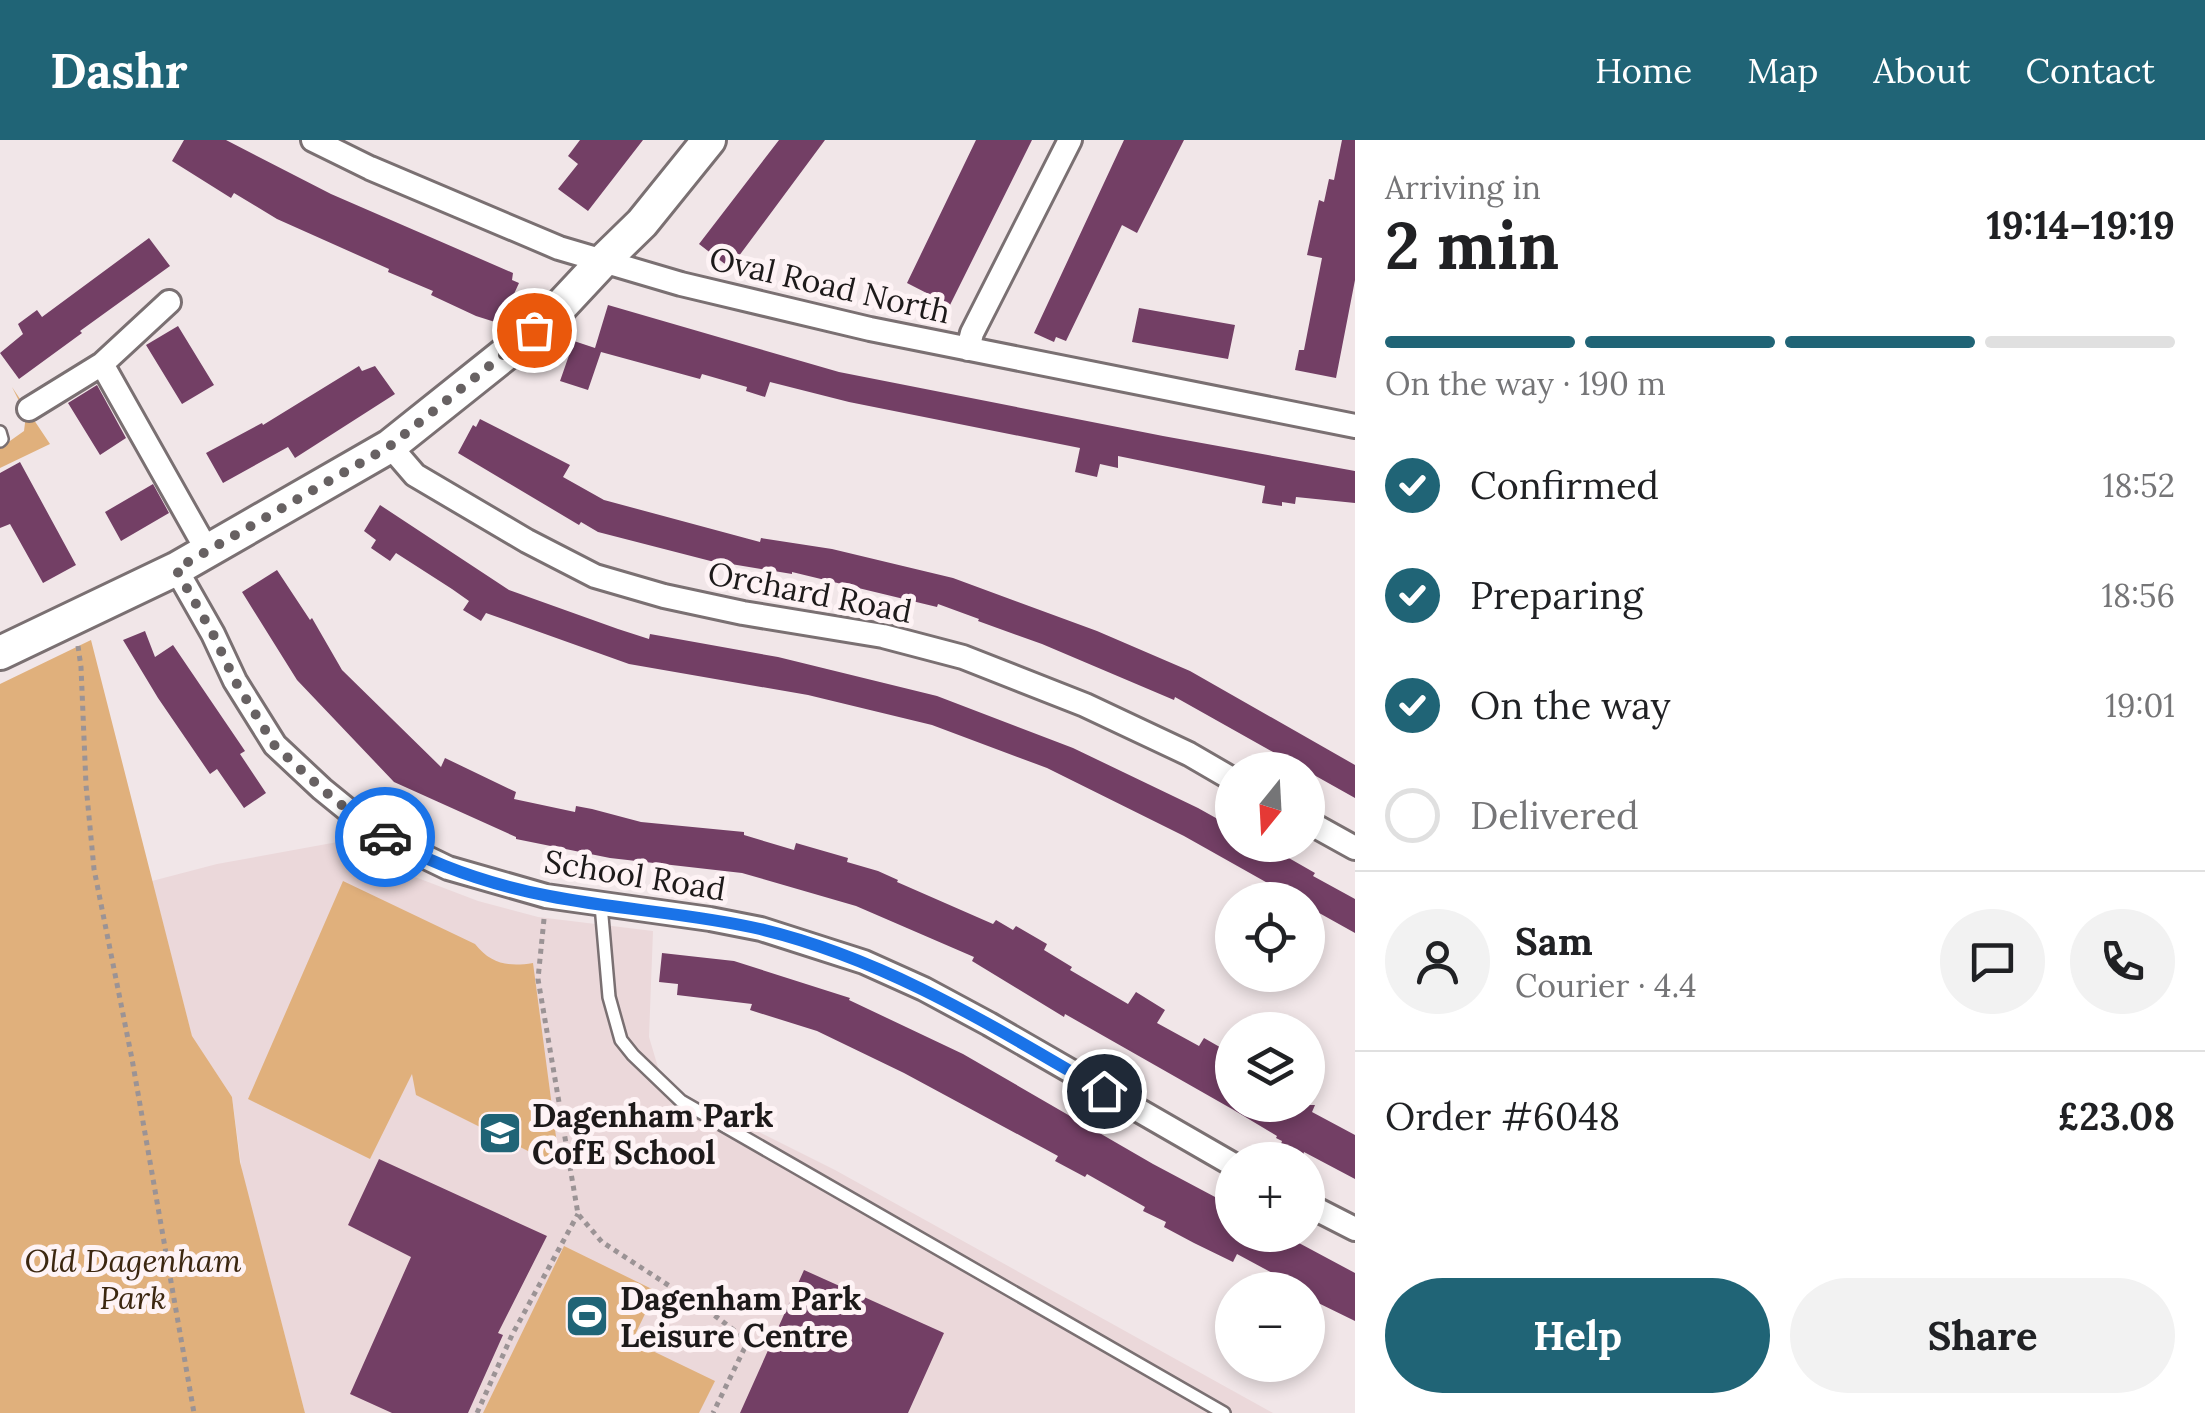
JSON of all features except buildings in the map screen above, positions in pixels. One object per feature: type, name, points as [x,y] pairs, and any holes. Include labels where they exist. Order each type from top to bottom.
[{"type":"main road","points":[[0,654],[208,552],[390,446],[560,307],[651,213],[709,140]]},
{"type":"street","points":[[968,349],[972,333],[1070,140]]},
{"type":"street","name":"Oval Road North","points":[[317,141],[529,236],[602,262],[774,308],[1355,426]]},
{"type":"street","points":[[29,409],[102,364],[169,302]]},
{"type":"street","points":[[102,364],[208,552]]},
{"type":"street","name":"Orchard Road","points":[[390,446],[415,475],[595,576],[664,596],[883,636],[963,658],[1086,705],[1215,769]]},
{"type":"street","name":"School Road","points":[[176,569],[235,681],[275,746],[370,828],[448,868],[546,896],[710,919],[812,944],[864,962],[989,1024],[1215,1154]]},
{"type":"street","points":[[1325,831],[1355,848]]},
{"type":"street","points":[[1325,1213],[1355,1229]]},
{"type":"lane","points":[[0,432],[0,441]]},
{"type":"lane","points":[[602,905],[608,996],[621,1040],[680,1101],[1224,1413]]},
{"type":"path","points":[[77,641],[94,869],[132,1058],[194,1413]]},
{"type":"path","points":[[546,896],[538,979],[578,1214],[602,1242],[748,1341],[713,1413]]},
{"type":"path","points":[[476,1413],[512,1336],[578,1214]]},
{"type":"shaded area","name":"Dagenham Park CofE School","points":[[354,839],[394,869],[478,901],[538,917],[653,931],[649,1037],[663,1084],[835,1170],[1273,1413],[305,1413],[242,1172],[232,1097],[192,1037],[152,881],[217,864]]},
{"type":"green space","points":[[12,387],[50,444],[0,468],[0,448],[24,431],[26,415]]},
{"type":"green space","name":"Old Dagenham Park","points":[[91,640],[192,1036],[232,1097],[240,1162],[305,1413],[0,1413],[0,684]]},
{"type":"green space","points":[[343,881],[475,944],[494,960],[516,965],[533,963],[560,1167],[416,1095],[412,1074],[370,1159],[248,1099]]},
{"type":"green space","name":"Dagenham Park Leisure Centre","points":[[564,1246],[656,1291],[632,1341],[715,1381],[699,1413],[483,1413]]},
{"type":"way so far","points":[[385,837],[322,789],[275,746],[235,681],[176,569],[390,446],[534,330]]},
{"type":"place","name":"Dagenham Park CofE School","points":[[500,1133]]},
{"type":"place","name":"Dagenham Park Leisure Centre","points":[[587,1316]]},
{"type":"route","points":[[385,837],[448,868],[546,896],[710,919],[812,944],[864,962],[989,1024],[1104,1091]]}]
